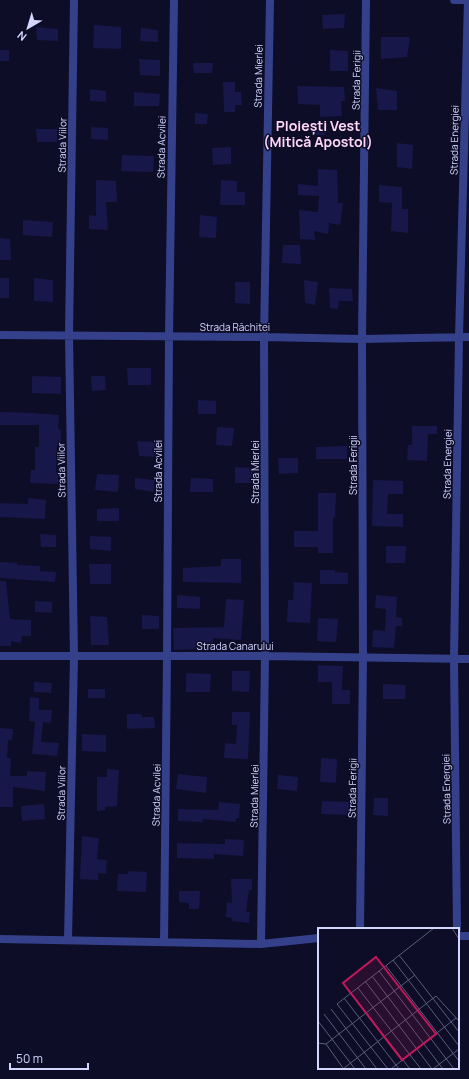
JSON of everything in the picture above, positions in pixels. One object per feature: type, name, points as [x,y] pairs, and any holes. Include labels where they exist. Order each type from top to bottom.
[{"type":"street","name":"Strada Viilor","points":[[68,939],[74,656],[69,335],[74,0]]},
{"type":"street","name":"Strada Acvilei","points":[[164,942],[169,337],[174,0]]},
{"type":"street","name":"Strada Mierlei","points":[[262,944],[266,656],[264,337],[270,0]]},
{"type":"street","name":"Strada Ferigii","points":[[360,928],[363,657],[362,339],[366,0]]},
{"type":"street","points":[[454,0],[468,0]]},
{"type":"street","name":"Strada Energiei","points":[[457,928],[454,659],[468,0]]},
{"type":"street","name":"Strada Răchitei","points":[[0,335],[362,339],[469,337]]},
{"type":"street","name":"Strada Canarului","points":[[0,656],[266,656],[469,659]]},
{"type":"street","points":[[0,939],[68,939],[262,944],[318,938]]},
{"type":"building","points":[[345,14],[344,28],[323,29],[322,15]]},
{"type":"building","points":[[94,25],[121,27],[121,49],[93,48]]},
{"type":"building","points":[[36,27],[58,29],[58,41],[37,40]]},
{"type":"building","points":[[141,28],[158,30],[158,42],[140,41]]},
{"type":"building","points":[[381,37],[410,37],[407,57],[381,59]]},
{"type":"building","points":[[0,50],[9,50],[9,61],[0,61]]},
{"type":"building","points":[[330,50],[348,51],[348,71],[330,71]]},
{"type":"building","points":[[139,59],[160,60],[160,76],[140,75]]},
{"type":"building","points":[[193,63],[213,63],[212,73],[194,73]]},
{"type":"building","points":[[223,82],[235,82],[235,92],[241,92],[242,105],[235,105],[235,112],[224,112]]},
{"type":"building","points":[[297,86],[344,87],[345,101],[341,101],[342,116],[320,117],[320,105],[298,104]]},
{"type":"building","points":[[376,88],[397,91],[397,110],[378,110]]},
{"type":"building","points":[[90,89],[106,91],[106,102],[90,101]]},
{"type":"building","points":[[134,92],[160,94],[159,106],[134,106]]},
{"type":"building","points":[[195,113],[208,114],[207,124],[195,124]]},
{"type":"building","points":[[316,122],[325,123],[325,135],[316,135]]},
{"type":"building","points":[[91,127],[108,128],[108,140],[91,139]]},
{"type":"building","points":[[36,129],[57,129],[57,142],[37,142]]},
{"type":"building","points":[[397,143],[413,145],[412,169],[397,167]]},
{"type":"building","points":[[231,147],[231,164],[213,165],[212,148]]},
{"type":"building","points":[[122,155],[154,156],[153,172],[121,171]]},
{"type":"building","points":[[318,169],[337,170],[338,203],[343,203],[340,225],[329,223],[328,234],[314,231],[315,240],[300,239],[299,210],[318,212],[319,196],[298,195],[298,184],[318,186]]},
{"type":"building","points":[[96,180],[116,181],[117,202],[106,202],[108,230],[89,229],[89,215],[96,216]]},
{"type":"building","points":[[221,180],[237,181],[237,192],[245,192],[245,205],[220,205]]},
{"type":"building","points":[[379,185],[402,187],[402,209],[408,209],[408,233],[391,231],[392,203],[379,202]]},
{"type":"building","points":[[200,215],[217,217],[216,238],[199,237]]},
{"type":"building","points":[[23,220],[53,222],[52,237],[23,235]]},
{"type":"building","points":[[0,238],[10,239],[11,260],[0,260]]},
{"type":"building","points":[[283,245],[300,245],[301,264],[282,263]]},
{"type":"building","points":[[0,278],[9,278],[9,298],[0,298]]},
{"type":"building","points":[[34,278],[53,280],[53,302],[34,301]]},
{"type":"building","points":[[304,280],[318,282],[315,305],[305,303]]},
{"type":"building","points":[[235,282],[250,282],[250,304],[235,303]]},
{"type":"building","points":[[329,288],[352,289],[353,301],[339,301],[338,309],[330,308]]},
{"type":"building","points":[[127,368],[151,368],[151,385],[128,385]]},
{"type":"building","points":[[32,376],[61,377],[61,394],[32,393]]},
{"type":"building","points":[[91,376],[105,376],[106,390],[92,391]]},
{"type":"building","points":[[198,400],[216,401],[216,414],[198,414]]},
{"type":"building","points":[[0,412],[59,415],[58,429],[61,430],[61,445],[57,445],[56,472],[58,472],[58,484],[30,483],[31,470],[35,470],[35,447],[39,447],[39,425],[0,425]]},
{"type":"building","points":[[412,426],[437,426],[437,434],[428,434],[427,461],[407,460],[408,445],[412,445]]},
{"type":"building","points":[[217,427],[234,428],[232,446],[216,445]]},
{"type":"building","points":[[137,441],[156,442],[156,457],[139,456]]},
{"type":"building","points":[[347,446],[347,459],[316,459],[316,447]]},
{"type":"building","points":[[278,458],[298,458],[298,473],[279,474]]},
{"type":"building","points":[[235,467],[254,468],[254,483],[235,483]]},
{"type":"building","points":[[97,474],[119,475],[118,492],[95,490]]},
{"type":"building","points":[[135,478],[154,480],[154,492],[135,489]]},
{"type":"building","points":[[191,478],[213,479],[213,492],[190,492]]},
{"type":"building","points":[[373,480],[403,481],[403,494],[388,494],[387,514],[403,514],[403,527],[372,526]]},
{"type":"building","points":[[318,493],[336,493],[335,518],[333,517],[333,553],[318,553],[318,547],[294,547],[294,531],[318,531]]},
{"type":"building","points":[[28,498],[46,500],[45,519],[0,517],[0,503],[28,504]]},
{"type":"building","points":[[119,508],[119,521],[97,521],[97,509]]},
{"type":"building","points":[[40,534],[56,535],[56,547],[41,547]]},
{"type":"building","points":[[90,536],[111,537],[111,551],[90,549]]},
{"type":"building","points":[[386,546],[406,546],[405,563],[386,563]]},
{"type":"building","points":[[221,559],[241,559],[241,583],[183,582],[183,568],[221,566]]},
{"type":"building","points":[[0,562],[17,563],[17,565],[40,566],[40,571],[56,572],[55,582],[0,578]]},
{"type":"building","points":[[89,564],[111,564],[111,584],[90,584]]},
{"type":"building","points":[[320,570],[335,570],[335,572],[348,573],[348,584],[320,584]]},
{"type":"building","points":[[0,581],[6,581],[10,619],[31,620],[31,636],[22,636],[21,643],[11,641],[11,646],[0,646]]},
{"type":"building","points":[[294,582],[312,583],[310,623],[287,622],[288,600],[293,600]]},
{"type":"building","points":[[177,595],[200,597],[200,609],[177,608]]},
{"type":"building","points":[[376,595],[397,597],[396,617],[402,618],[402,626],[396,626],[394,648],[372,647],[373,630],[385,631],[386,609],[375,608]]},
{"type":"building","points":[[226,599],[244,600],[241,640],[213,638],[213,645],[200,645],[200,649],[174,650],[173,628],[224,627]]},
{"type":"building","points":[[35,601],[52,602],[52,613],[35,612]]},
{"type":"building","points":[[142,615],[159,616],[159,629],[142,629]]},
{"type":"building","points":[[90,616],[107,617],[109,645],[91,645]]},
{"type":"building","points":[[318,618],[338,619],[336,642],[317,641]]},
{"type":"building","points":[[318,665],[343,666],[342,690],[350,690],[350,704],[332,704],[332,682],[318,682]]},
{"type":"building","points":[[232,671],[250,671],[249,692],[232,691]]},
{"type":"building","points":[[186,673],[211,674],[210,692],[186,692]]},
{"type":"building","points":[[34,682],[52,683],[51,693],[34,692]]},
{"type":"building","points":[[383,684],[406,685],[405,699],[383,699]]},
{"type":"building","points":[[88,689],[105,689],[105,698],[88,698]]},
{"type":"building","points":[[30,697],[39,698],[39,710],[52,710],[51,723],[43,722],[41,742],[59,743],[57,756],[32,754],[35,722],[29,721]]},
{"type":"building","points":[[232,712],[250,712],[248,759],[224,758],[225,743],[236,744],[237,725],[232,725]]},
{"type":"building","points":[[127,714],[142,714],[142,717],[154,717],[155,728],[127,729]]},
{"type":"building","points":[[0,728],[13,729],[12,740],[8,740],[7,758],[11,758],[10,776],[27,776],[27,771],[46,772],[45,791],[13,787],[13,807],[0,807]]},
{"type":"building","points":[[82,734],[106,735],[106,752],[82,751]]},
{"type":"building","points":[[321,758],[337,759],[336,783],[320,782]]},
{"type":"building","points":[[107,769],[119,770],[117,806],[105,807],[105,810],[97,811],[97,777],[107,777]]},
{"type":"building","points":[[178,774],[207,777],[206,793],[176,789]]},
{"type":"building","points":[[278,775],[298,777],[297,791],[277,789]]},
{"type":"building","points":[[374,798],[388,798],[388,816],[373,815]]},
{"type":"building","points":[[322,801],[351,802],[350,815],[321,814]]},
{"type":"building","points":[[219,802],[240,804],[239,818],[236,818],[236,822],[203,819],[203,822],[178,821],[178,809],[218,810]]},
{"type":"building","points":[[44,804],[45,819],[22,821],[21,806]]},
{"type":"building","points":[[82,836],[99,838],[97,859],[107,860],[106,874],[98,873],[98,880],[80,879]]},
{"type":"building","points":[[225,839],[244,840],[243,856],[214,854],[214,859],[177,858],[177,843],[225,844]]},
{"type":"building","points":[[128,871],[147,872],[146,892],[117,891],[118,874],[128,874]]},
{"type":"building","points":[[231,879],[252,879],[252,890],[249,890],[246,912],[250,912],[249,923],[232,921],[232,918],[226,917],[227,902],[232,903]]},
{"type":"building","points":[[179,891],[200,891],[199,909],[189,909],[189,903],[179,902]]},
{"type":"district","name":"Ploiești Vest (Mitică Apostol)","points":[[318,134]]}]
